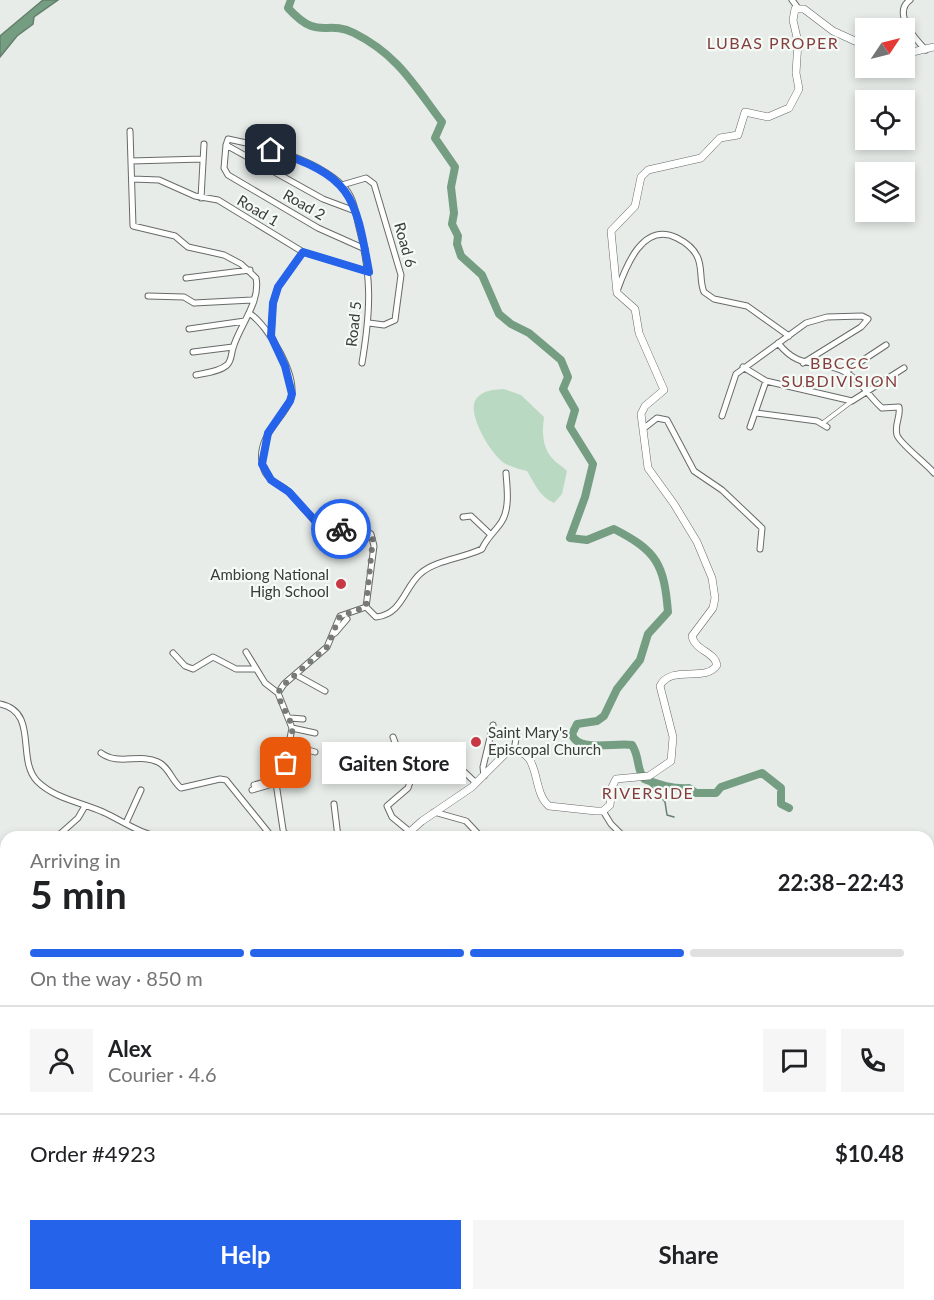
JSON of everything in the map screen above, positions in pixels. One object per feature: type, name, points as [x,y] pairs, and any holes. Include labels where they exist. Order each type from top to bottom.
[{"type":"main road","points":[[410,831],[476,783],[504,754],[514,751],[524,753],[532,762],[542,798],[549,806],[603,811],[610,805],[612,787],[616,779],[645,777],[671,761],[674,751],[670,720],[659,690],[662,682],[686,672],[708,673],[717,665],[714,657],[695,644],[692,636],[713,608],[715,598],[712,578],[697,542],[674,504],[648,468],[642,409],[662,394],[663,385],[639,333],[635,309],[617,293],[611,231],[635,206],[643,173],[701,158],[720,138],[738,135],[745,112],[768,117],[785,112],[792,104],[799,89],[796,73],[798,42],[792,20],[798,8],[804,9],[833,31],[855,41]]},
{"type":"main road","points":[[915,51],[930,48]]},
{"type":"street","points":[[792,0],[798,8]]},
{"type":"street","points":[[910,0],[904,5],[903,11],[912,34],[930,48]]},
{"type":"street","points":[[130,131],[133,226],[171,234],[188,247],[224,255],[250,270],[257,283],[249,313],[226,365],[196,375]]},
{"type":"street","points":[[342,185],[295,158],[227,140],[226,145],[323,200],[355,211]]},
{"type":"street","points":[[201,198],[204,144]]},
{"type":"street","name":"Road 2","points":[[226,145],[224,168],[228,175],[318,228],[365,249]]},
{"type":"street","points":[[131,161],[203,159]]},
{"type":"street","name":"Road 6","points":[[342,185],[366,178],[374,184],[401,275],[395,320],[384,325],[369,323]]},
{"type":"street","name":"Road 1","points":[[132,179],[167,182],[201,198],[218,200],[303,252],[369,272]]},
{"type":"street","name":"Road 5","points":[[342,185],[352,198],[369,272],[369,323],[362,363]]},
{"type":"street","points":[[617,293],[638,248],[648,239],[664,233],[682,240],[698,257],[704,292],[714,299],[747,306],[789,336]]},
{"type":"street","points":[[271,336],[273,303],[278,287],[303,252]]},
{"type":"street","points":[[186,278],[250,270]]},
{"type":"street","points":[[148,296],[184,297],[194,303],[252,300]]},
{"type":"street","points":[[249,313],[271,336],[285,366],[292,394],[290,401],[268,433],[261,456],[264,470],[271,480],[283,487],[324,528],[362,529],[371,534],[374,546],[366,607]]},
{"type":"street","points":[[722,416],[734,378],[743,367],[813,320],[862,316],[868,319],[867,323],[803,363]]},
{"type":"street","points":[[189,329],[245,321]]},
{"type":"street","points":[[778,344],[788,356],[803,363],[830,366],[845,372],[869,391],[882,408],[897,406],[900,409],[896,434],[934,473]]},
{"type":"street","points":[[845,372],[886,345]]},
{"type":"street","points":[[193,352],[233,347]]},
{"type":"street","points":[[743,367],[766,381],[852,401]]},
{"type":"street","points":[[756,413],[825,425],[852,401],[904,368]]},
{"type":"street","points":[[750,427],[766,381]]},
{"type":"street","points":[[643,429],[657,418],[667,420],[694,471],[722,490],[762,528],[760,549]]},
{"type":"street","points":[[366,607],[376,617],[383,617],[404,600],[421,572],[482,549],[490,534],[504,519],[507,497],[506,472]]},
{"type":"street","points":[[462,517],[471,516],[490,534]]},
{"type":"street","points":[[278,693],[327,647],[340,616],[366,607]]},
{"type":"street","points":[[334,634],[347,619]]},
{"type":"street","points":[[246,652],[254,669],[267,686],[278,693],[290,718],[292,728],[291,746],[278,781],[282,818],[280,831]]},
{"type":"street","points":[[173,653],[189,669],[213,657],[236,669],[254,669]]},
{"type":"street","points":[[296,675],[325,691]]},
{"type":"street","points":[[0,704],[12,708],[22,721],[30,769],[38,782],[62,797],[139,831]]},
{"type":"street","points":[[290,718],[303,718]]},
{"type":"street","points":[[484,776],[493,726]]},
{"type":"street","points":[[292,728],[315,733]]},
{"type":"street","points":[[514,751],[517,732]]},
{"type":"street","points":[[393,737],[411,782],[408,788],[387,806],[392,817],[404,831]]},
{"type":"street","points":[[291,746],[315,752]]},
{"type":"street","points":[[101,753],[110,759],[156,761],[181,788],[226,780],[274,831]]},
{"type":"street","points":[[446,764],[456,764],[476,783]]},
{"type":"street","points":[[285,765],[301,770]]},
{"type":"street","points":[[253,788],[278,781]]},
{"type":"street","points":[[126,824],[141,790]]},
{"type":"street","points":[[334,804],[337,831]]},
{"type":"street","points":[[63,831],[78,818],[85,806]]},
{"type":"street","points":[[603,811],[618,831]]},
{"type":"street","points":[[434,812],[466,821],[475,831]]},
{"type":"shaded area","points":[[43,0],[58,0],[34,17],[33,24],[17,36],[0,57],[0,36]]},
{"type":"shaded area","points":[[504,389],[521,395],[544,417],[543,433],[546,449],[554,460],[567,471],[562,494],[554,503],[541,493],[527,471],[509,466],[493,452],[478,425],[474,408],[475,401],[488,391]]},
{"type":"waterway","points":[[291,0],[288,8],[307,24],[322,28],[344,29],[382,51],[404,72],[442,122],[435,138],[455,167],[451,187],[454,213],[452,224],[458,236],[457,244],[461,256],[482,275],[499,314],[511,324],[529,333],[561,360],[568,377],[563,389],[575,410],[570,427],[593,464],[585,497],[570,538],[587,540],[614,529],[649,552],[660,570],[668,612],[648,634],[640,660],[617,689],[604,716],[597,721],[577,724],[572,734],[575,740],[589,745],[632,745],[644,779],[666,786],[689,788],[696,793],[716,793],[721,787],[762,773],[781,788],[781,804],[789,808]]},
{"type":"waterway","points":[[646,780],[665,802],[667,815],[674,817]]},
{"type":"way so far","points":[[286,763],[292,741],[292,728],[290,718],[280,701],[278,693],[280,688],[327,647],[332,640],[336,621],[340,616],[366,607],[368,574],[374,546],[373,538],[368,531],[362,529],[341,529]]},
{"type":"place","name":"Ambiong National High School","points":[[341,584]]},
{"type":"place","name":"Saint Mary's Episcopal Church","points":[[476,742]]},
{"type":"place","name":"Gaiten Store","points":[[286,763]]},
{"type":"district","name":"LUBAS PROPER","points":[[773,43]]},
{"type":"district","name":"BBCCC SUBDIVISION","points":[[840,372]]},
{"type":"district","name":"RIVERSIDE","points":[[648,793]]},
{"type":"route","points":[[271,150],[312,165],[342,185],[352,198],[365,249],[369,272],[303,252],[291,272],[278,287],[273,303],[271,336],[285,366],[292,394],[290,401],[268,433],[261,456],[262,464],[266,475],[289,492],[317,523],[331,530],[341,529]]}]
